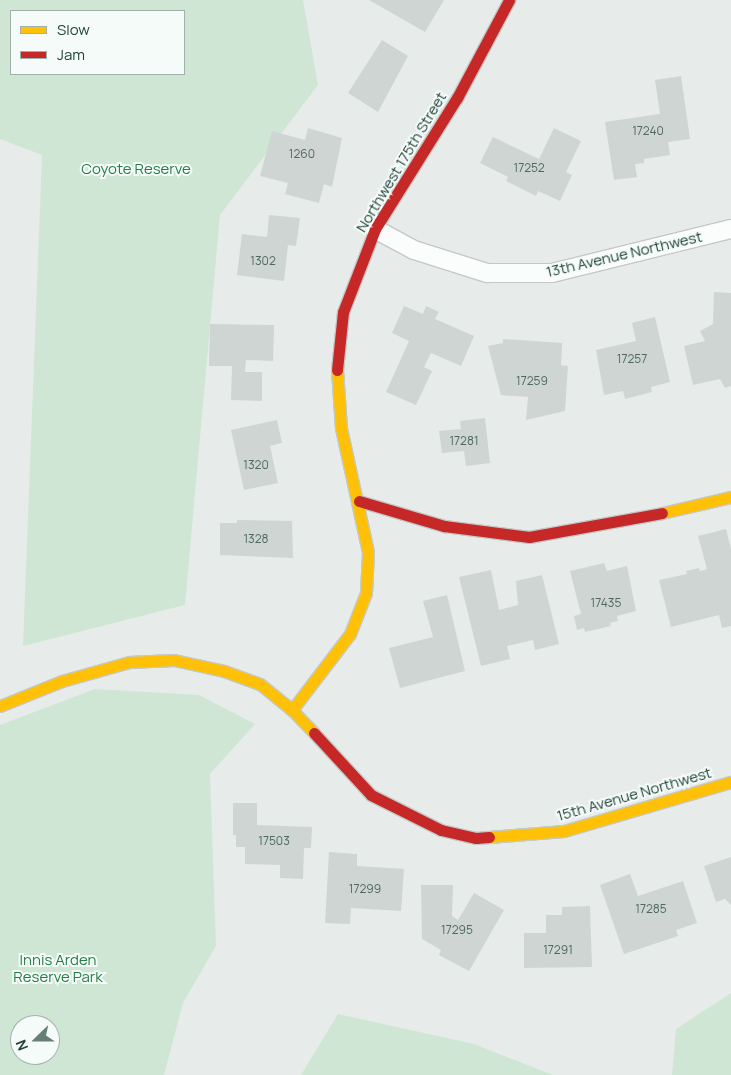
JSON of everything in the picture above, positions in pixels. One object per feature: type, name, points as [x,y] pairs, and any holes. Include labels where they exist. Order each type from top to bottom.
[{"type":"street","name":"Northwest 175th Street","points":[[292,710],[350,634],[366,593],[368,552],[359,501],[341,428],[336,378],[343,312],[375,229],[457,98],[509,0]]},
{"type":"street","name":"13th Avenue Northwest","points":[[375,229],[414,250],[487,273],[552,273],[731,229]]},
{"type":"street","points":[[359,501],[444,526],[529,537],[620,523],[731,497]]},
{"type":"street","name":"15th Avenue Northwest","points":[[0,706],[62,681],[129,662],[174,660],[224,671],[260,684],[292,710],[371,795],[441,830],[476,838],[564,831],[731,782]]},
{"type":"green space","name":"Coyote Reserve","points":[[0,0],[303,0],[318,85],[220,215],[185,605],[23,646],[42,155],[0,139]]},
{"type":"green space","name":"Innis Arden Reserve Park","points":[[95,689],[199,695],[255,724],[210,774],[216,946],[183,1003],[164,1075],[0,1075],[0,725]]},
{"type":"green space","points":[[731,993],[731,1075],[672,1075],[676,1029]]},
{"type":"green space","points":[[338,1014],[474,1044],[553,1075],[301,1075]]},
{"type":"building","points":[[369,0],[444,0],[425,32]]},
{"type":"building","points":[[382,40],[408,56],[378,112],[348,93]]},
{"type":"building","points":[[681,76],[690,139],[668,142],[670,155],[644,159],[644,163],[635,164],[637,177],[614,180],[605,122],[660,114],[655,80]]},
{"type":"building","points":[[308,128],[342,138],[332,187],[324,184],[319,203],[285,194],[288,183],[260,176],[272,131],[305,140]]},
{"type":"building","points":[[554,128],[581,141],[566,172],[572,175],[560,201],[538,191],[536,196],[506,181],[508,177],[480,163],[493,137],[539,159]]},
{"type":"building","points":[[269,215],[300,218],[296,246],[288,245],[284,281],[237,275],[242,234],[267,237]]},
{"type":"building","points":[[714,292],[731,293],[731,386],[725,388],[720,379],[693,385],[684,346],[705,341],[700,331],[713,324]]},
{"type":"building","points":[[404,306],[423,314],[426,306],[439,312],[435,319],[474,336],[461,366],[431,353],[424,367],[432,371],[416,405],[386,392],[409,341],[392,333]]},
{"type":"building","points":[[655,317],[670,382],[651,387],[652,392],[625,399],[623,391],[604,395],[596,350],[636,341],[632,323]]},
{"type":"building","points":[[210,324],[274,325],[273,361],[246,360],[245,372],[262,372],[262,401],[231,400],[232,366],[209,366]]},
{"type":"building","points":[[503,339],[562,343],[561,365],[568,366],[565,411],[526,420],[528,397],[501,395],[488,346],[503,343]]},
{"type":"building","points":[[485,418],[490,463],[466,466],[464,451],[442,453],[439,431],[461,429],[460,421]]},
{"type":"building","points":[[277,420],[282,443],[270,446],[278,483],[244,490],[231,430]]},
{"type":"building","points":[[237,520],[292,521],[293,558],[220,555],[220,523],[237,523]]},
{"type":"building","points":[[726,529],[731,549],[731,626],[722,628],[719,615],[671,627],[659,580],[687,574],[686,571],[699,568],[700,571],[707,569],[698,536]]},
{"type":"building","points":[[604,563],[607,571],[627,566],[636,611],[617,616],[618,621],[610,623],[611,626],[585,632],[584,628],[577,630],[574,616],[581,614],[570,571]]},
{"type":"building","points":[[491,570],[499,610],[518,605],[516,581],[542,575],[559,644],[535,650],[533,640],[507,646],[510,659],[481,666],[459,577]]},
{"type":"building","points":[[447,595],[465,671],[400,688],[389,648],[433,637],[423,601]]},
{"type":"building","points":[[233,803],[257,803],[257,825],[312,827],[311,848],[304,848],[303,879],[280,878],[280,865],[245,864],[245,847],[236,847],[236,835],[233,835]]},
{"type":"building","points":[[329,852],[357,854],[357,866],[404,869],[401,911],[351,908],[350,924],[325,923]]},
{"type":"building","points":[[731,857],[731,905],[725,899],[716,902],[704,866]]},
{"type":"building","points":[[630,874],[638,896],[683,881],[697,923],[676,930],[678,936],[624,954],[600,885]]},
{"type":"building","points":[[421,885],[453,885],[452,916],[458,920],[474,893],[504,910],[469,971],[439,955],[441,950],[422,939]]},
{"type":"building","points":[[590,906],[592,967],[524,968],[524,933],[546,933],[546,915],[562,915],[562,907]]},
{"type":"traffic: slow","points":[[292,710],[350,634],[366,593],[368,552],[341,428],[337,370]]},
{"type":"traffic: slow","points":[[662,513],[731,497]]},
{"type":"traffic: slow","points":[[0,706],[62,681],[129,662],[174,660],[224,671],[260,684],[292,710],[314,733]]},
{"type":"traffic: slow","points":[[489,837],[564,831],[731,782]]},
{"type":"traffic: jam","points":[[337,370],[343,312],[375,229],[457,98],[509,0]]},
{"type":"traffic: jam","points":[[359,501],[444,526],[529,537],[662,513]]},
{"type":"traffic: jam","points":[[314,733],[371,795],[441,830],[476,838],[489,837]]}]
